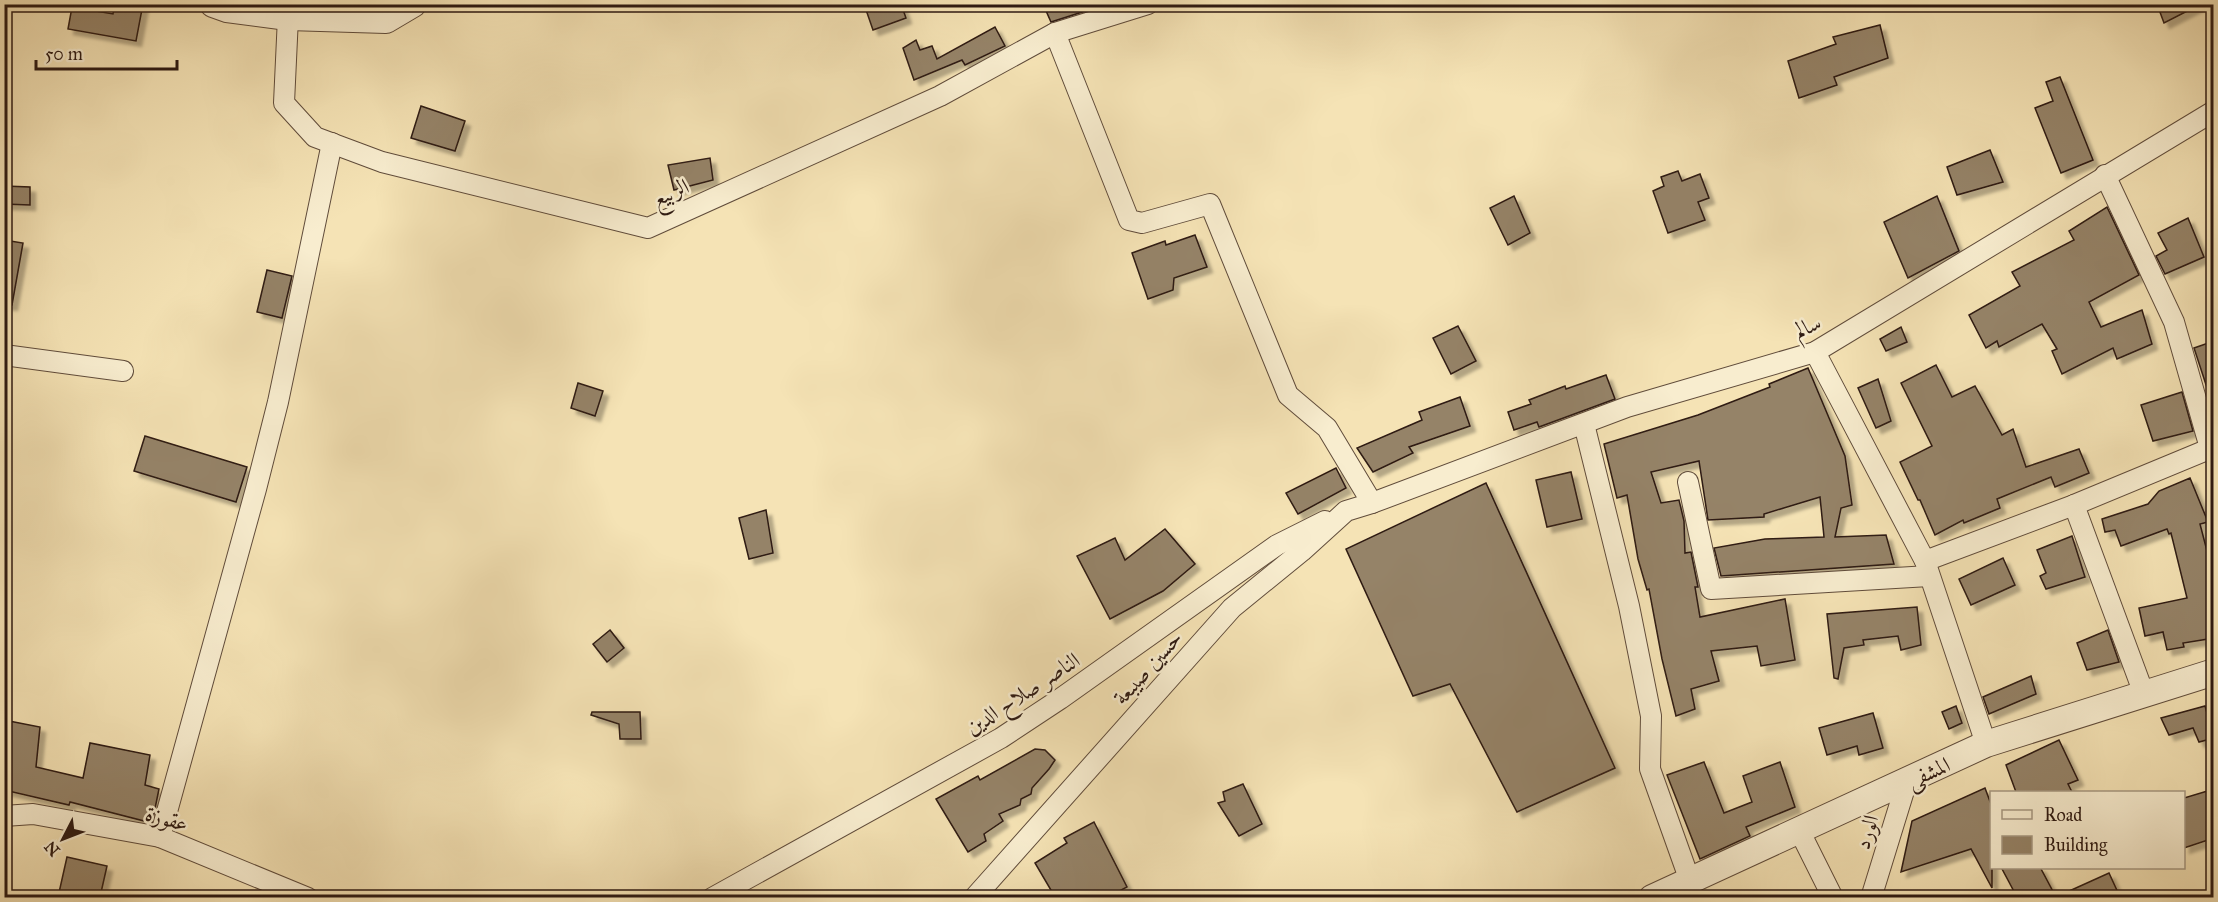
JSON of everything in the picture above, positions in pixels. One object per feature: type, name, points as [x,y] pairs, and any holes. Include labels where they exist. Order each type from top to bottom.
[{"type":"street","points":[[213,4],[227,9],[288,17],[386,20],[414,4]]},
{"type":"street","name":"الربيع","points":[[288,17],[284,103],[315,137],[382,162],[648,228],[940,96],[1054,33],[1148,4]]},
{"type":"street","points":[[1054,33],[1129,220],[1142,223],[1210,204],[1288,395],[1327,428],[1376,501]]},
{"type":"street","name":"سالم","points":[[1376,501],[1627,407],[1815,352],[2214,111]]},
{"type":"street","points":[[160,837],[267,446],[332,143]]},
{"type":"street","points":[[1688,482],[1711,589],[1927,568],[2212,447],[2174,322],[2105,175]]},
{"type":"street","points":[[1815,352],[1927,568],[1986,744]]},
{"type":"street","points":[[4,355],[123,371]]},
{"type":"street","points":[[1584,424],[1629,606],[1648,705],[1650,769],[1690,880]]},
{"type":"street","name":"حسين صيبعة","points":[[974,897],[1232,608],[1302,551],[1346,511],[1376,501]]},
{"type":"street","points":[[2073,505],[2144,694]]},
{"type":"street","name":"الناصر صلاح الدين","points":[[712,897],[1001,738],[1060,699],[1277,544],[1346,511]]},
{"type":"street","name":"المشفى","points":[[1652,897],[1986,744],[2214,672]]},
{"type":"street","name":"الورد","points":[[1871,897],[1907,781]]},
{"type":"street","name":"عقوزة","points":[[4,816],[33,814],[160,837],[308,897]]},
{"type":"street","points":[[1799,830],[1833,897]]},
{"type":"building","points":[[115,4],[143,4],[136,41],[68,29],[72,7],[113,14]]},
{"type":"building","points":[[864,4],[901,4],[906,18],[873,30]]},
{"type":"building","points":[[1043,4],[1100,4],[1101,6],[1051,22]]},
{"type":"building","points":[[2157,4],[2201,4],[2164,23]]},
{"type":"building","points":[[1880,25],[1888,58],[1834,77],[1837,85],[1799,98],[1788,61],[1836,44],[1833,37]]},
{"type":"building","points":[[995,27],[1005,46],[965,65],[962,60],[914,80],[903,48],[916,40],[920,50],[932,46],[937,59]]},
{"type":"building","points":[[2060,77],[2093,160],[2061,173],[2035,108],[2053,101],[2046,82]]},
{"type":"building","points":[[421,106],[465,121],[455,151],[411,138]]},
{"type":"building","points":[[1990,150],[2003,182],[1957,195],[1947,167]]},
{"type":"building","points":[[710,158],[713,180],[674,190],[668,165]]},
{"type":"building","points":[[1678,171],[1682,181],[1700,174],[1709,198],[1698,202],[1705,220],[1668,233],[1653,191],[1664,186],[1661,177]]},
{"type":"building","points":[[4,186],[30,187],[30,205],[4,204]]},
{"type":"building","points":[[1514,196],[1530,233],[1508,245],[1490,208]]},
{"type":"building","points":[[1937,196],[1959,251],[1908,278],[1884,222]]},
{"type":"building","points":[[2107,207],[2139,275],[2089,302],[2101,327],[2142,310],[2152,344],[2117,359],[2113,348],[2062,374],[2052,351],[2057,349],[2042,324],[1999,347],[1997,341],[1986,348],[1969,315],[2020,286],[2012,272],[2074,240],[2069,231]]},
{"type":"building","points":[[2188,218],[2204,257],[2165,274],[2156,256],[2167,250],[2158,233]]},
{"type":"building","points":[[1195,235],[1207,267],[1174,278],[1173,290],[1148,299],[1132,253],[1165,241],[1166,245]]},
{"type":"building","points":[[4,240],[23,243],[12,305],[4,304]]},
{"type":"building","points":[[267,270],[292,276],[282,318],[257,312]]},
{"type":"building","points":[[1458,326],[1476,361],[1451,374],[1433,338]]},
{"type":"building","points":[[1901,327],[1907,342],[1886,351],[1880,339]]},
{"type":"building","points":[[2214,341],[2214,400],[2211,400],[2194,348]]},
{"type":"building","points":[[1936,365],[1952,397],[1975,386],[2002,435],[2013,429],[2026,467],[2079,449],[2089,473],[2055,487],[2051,477],[1997,499],[2000,508],[1964,523],[1963,520],[1935,535],[1900,462],[1932,446],[1901,383]]},
{"type":"building","points":[[1808,368],[1845,456],[1852,505],[1841,508],[1835,537],[1886,535],[1894,564],[1721,576],[1714,548],[1765,539],[1824,537],[1820,497],[1764,514],[1764,517],[1708,520],[1699,461],[1651,472],[1661,503],[1679,500],[1684,521],[1685,553],[1691,552],[1698,587],[1695,587],[1700,617],[1785,599],[1795,660],[1761,666],[1757,646],[1711,651],[1719,681],[1691,689],[1695,709],[1676,716],[1662,659],[1649,589],[1647,590],[1638,559],[1627,495],[1617,498],[1604,444],[1698,415],[1770,387],[1769,384]]},
{"type":"building","points":[[1606,375],[1615,399],[1539,427],[1537,422],[1514,430],[1508,412],[1531,404],[1529,400],[1565,386],[1566,389]]},
{"type":"building","points":[[1878,379],[1891,421],[1876,428],[1858,388]]},
{"type":"building","points":[[578,383],[603,391],[595,416],[571,408]]},
{"type":"building","points":[[2182,392],[2193,431],[2153,441],[2141,405]]},
{"type":"building","points":[[1460,397],[1470,426],[1409,447],[1413,453],[1373,472],[1357,448],[1422,420],[1419,412]]},
{"type":"building","points":[[145,436],[247,467],[236,502],[134,471]]},
{"type":"building","points":[[1336,468],[1346,488],[1298,514],[1286,493]]},
{"type":"building","points":[[1571,472],[1582,519],[1547,527],[1536,480]]},
{"type":"building","points":[[2190,478],[2208,522],[2200,524],[2214,578],[2214,638],[2183,643],[2184,647],[2167,650],[2163,632],[2145,636],[2139,608],[2187,598],[2171,533],[2169,534],[2167,529],[2121,546],[2115,530],[2105,532],[2102,519],[2148,504],[2159,491]]},
{"type":"building","points":[[1486,483],[1615,768],[1517,812],[1450,684],[1413,696],[1346,549]]},
{"type":"building","points":[[766,510],[773,553],[749,559],[739,518]]},
{"type":"building","points":[[1165,529],[1195,564],[1163,591],[1110,619],[1077,556],[1115,538],[1125,560]]},
{"type":"building","points":[[2072,536],[2085,577],[2046,589],[2040,576],[2046,573],[2037,550]]},
{"type":"building","points":[[2003,558],[2015,585],[1971,605],[1959,579]]},
{"type":"building","points":[[1917,607],[1921,645],[1901,650],[1898,636],[1863,640],[1864,645],[1844,648],[1838,679],[1834,678],[1827,614]]},
{"type":"building","points":[[610,630],[624,648],[607,662],[593,644]]},
{"type":"building","points":[[2108,630],[2119,662],[2087,670],[2077,643]]},
{"type":"building","points":[[2031,676],[2036,694],[1989,714],[1983,697]]},
{"type":"building","points":[[1956,706],[1962,723],[1949,729],[1942,712]]},
{"type":"building","points":[[2205,706],[2214,738],[2199,742],[2193,728],[2169,735],[2161,718]]},
{"type":"building","points":[[592,712],[640,712],[641,739],[620,739],[619,724],[591,715]]},
{"type":"building","points":[[1873,713],[1883,748],[1859,755],[1857,746],[1827,755],[1819,728]]},
{"type":"building","points":[[4,720],[40,727],[36,767],[83,778],[90,743],[150,755],[145,785],[159,789],[152,823],[70,802],[69,805],[4,790]]},
{"type":"building","points":[[2059,740],[2078,780],[2068,784],[2072,791],[2016,791],[2006,765]]},
{"type":"building","points":[[1035,749],[1045,750],[1055,760],[1032,788],[1031,794],[1021,799],[1020,805],[999,814],[1003,821],[984,834],[986,841],[968,852],[936,799],[978,776],[980,780]]},
{"type":"building","points":[[1704,762],[1724,813],[1752,802],[1743,776],[1780,762],[1795,807],[1746,827],[1750,836],[1700,859],[1667,775]]},
{"type":"building","points":[[1243,784],[1262,824],[1239,836],[1218,803],[1225,801],[1223,792]]},
{"type":"building","points":[[1985,788],[1990,802],[1992,888],[1971,849],[1901,872],[1912,821]]},
{"type":"building","points":[[2214,789],[2214,838],[2185,848],[2185,798]]},
{"type":"building","points":[[1094,822],[1127,887],[1108,897],[1055,897],[1035,863],[1067,843],[1064,838]]},
{"type":"building","points":[[67,857],[107,866],[100,897],[58,897]]},
{"type":"building","points":[[2002,869],[2041,869],[2056,897],[2017,897]]},
{"type":"building","points":[[2109,873],[2120,897],[2056,897]]}]
